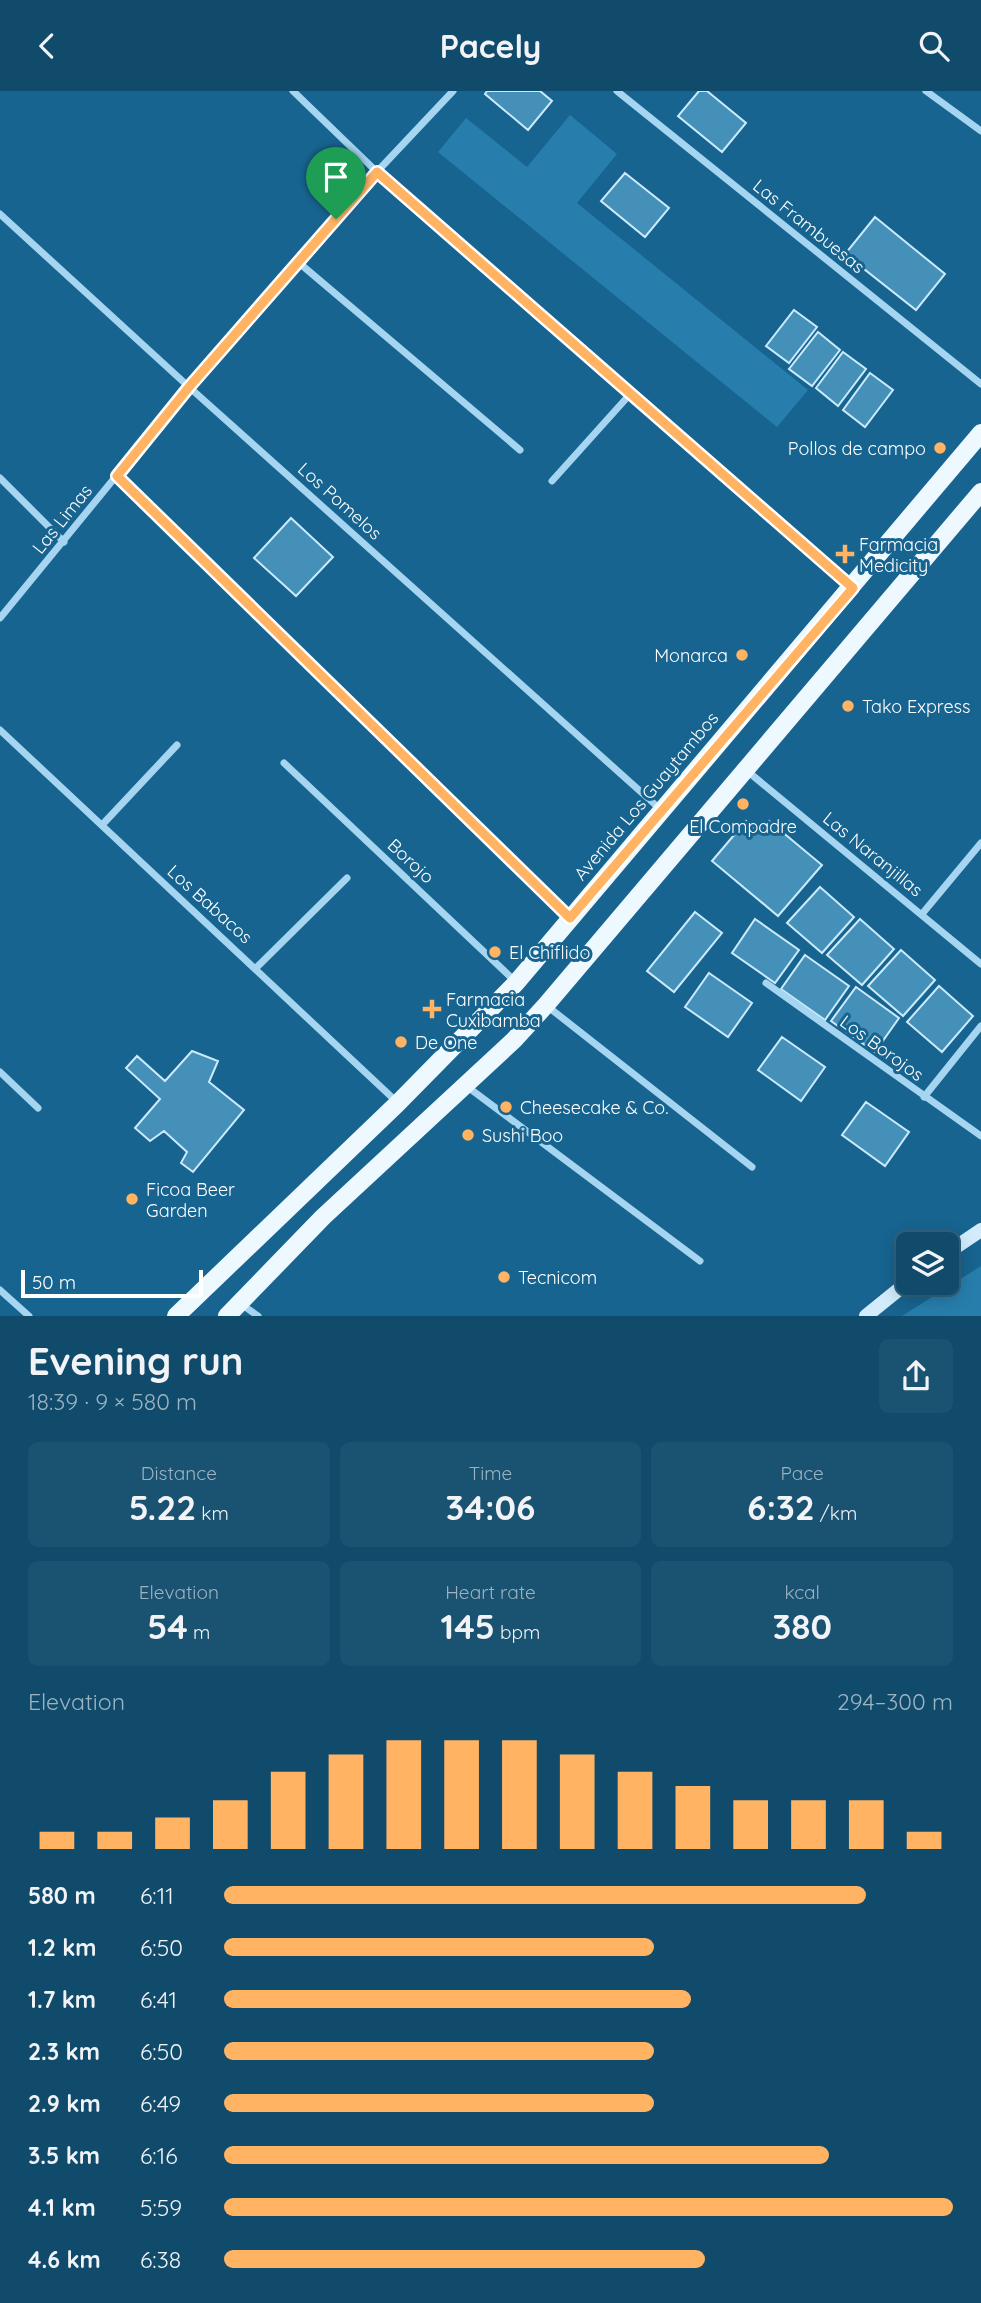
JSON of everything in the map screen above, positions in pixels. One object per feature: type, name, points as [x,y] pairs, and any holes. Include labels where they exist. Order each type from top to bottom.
[{"type":"main road","name":"Avenida Los Guaytambos","points":[[176,1316],[398,1103],[516,983],[661,809],[853,588],[981,433]]},
{"type":"main road","points":[[227,1316],[323,1217],[465,1085],[546,1005],[981,492]]},
{"type":"main road","points":[[959,1245],[981,1230]]},
{"type":"main road","points":[[866,1316],[896,1292]]},
{"type":"street","points":[[293,91],[377,172],[632,392],[853,588]]},
{"type":"street","name":"Las Limas","points":[[0,618],[189,387],[377,172],[453,91]]},
{"type":"street","name":"Las Frambuesas","points":[[617,91],[981,384]]},
{"type":"street","points":[[926,91],[981,131]]},
{"type":"street","name":"Los Pomelos","points":[[0,214],[189,387],[661,809]]},
{"type":"street","points":[[299,261],[520,450]]},
{"type":"street","points":[[552,481],[632,392]]},
{"type":"street","points":[[117,476],[570,918]]},
{"type":"street","points":[[0,478],[64,542]]},
{"type":"street","name":"Los Babacos","points":[[0,730],[257,967],[398,1103]]},
{"type":"street","points":[[102,825],[177,745]]},
{"type":"street","name":"Borojo","points":[[284,763],[516,983]]},
{"type":"street","name":"Las Naranjillas","points":[[745,769],[981,964]]},
{"type":"street","points":[[922,914],[981,843]]},
{"type":"street","points":[[257,967],[346,878]]},
{"type":"street","name":"Los Borojos","points":[[765,983],[981,1136]]},
{"type":"street","points":[[546,1005],[752,1167]]},
{"type":"street","points":[[924,1097],[981,1026]]},
{"type":"street","points":[[0,1072],[38,1108]]},
{"type":"street","points":[[465,1085],[700,1261]]},
{"type":"street","points":[[0,1290],[29,1316]]},
{"type":"street","points":[[240,1303],[258,1316]]},
{"type":"shaded area","points":[[570,115],[617,154],[577,203],[808,390],[777,427],[438,152],[466,118],[527,167]]},
{"type":"shaded area","points":[[981,1266],[981,1316],[902,1316],[935,1295],[959,1295],[959,1280]]},
{"type":"building","points":[[487,91],[540,91],[552,101],[528,130],[485,94]]},
{"type":"building","points":[[699,91],[707,91],[746,123],[722,152],[678,116]]},
{"type":"building","points":[[625,173],[669,208],[645,237],[601,201]]},
{"type":"building","points":[[875,217],[945,274],[916,310],[845,254]]},
{"type":"building","points":[[794,310],[817,327],[789,363],[766,346]]},
{"type":"building","points":[[818,332],[840,350],[812,386],[789,369]]},
{"type":"building","points":[[843,352],[866,369],[838,406],[816,388]]},
{"type":"building","points":[[870,373],[893,390],[865,427],[843,410]]},
{"type":"building","points":[[291,518],[333,557],[296,596],[254,558]]},
{"type":"building","points":[[746,821],[760,833],[769,821],[822,865],[778,916],[712,861]]},
{"type":"building","points":[[820,887],[854,917],[822,953],[787,923]]},
{"type":"building","points":[[695,912],[722,933],[674,992],[647,971]]},
{"type":"building","points":[[755,919],[799,950],[775,983],[732,953]]},
{"type":"building","points":[[860,919],[894,949],[862,985],[827,955]]},
{"type":"building","points":[[901,950],[935,980],[903,1016],[868,986]]},
{"type":"building","points":[[805,955],[849,986],[825,1020],[781,989]]},
{"type":"building","points":[[709,973],[752,1003],[728,1037],[685,1007]]},
{"type":"building","points":[[939,986],[973,1016],[942,1052],[907,1022]]},
{"type":"building","points":[[856,987],[899,1018],[875,1052],[831,1021]]},
{"type":"building","points":[[782,1037],[825,1067],[801,1101],[758,1070]]},
{"type":"building","points":[[192,1051],[218,1061],[209,1082],[244,1110],[193,1172],[181,1163],[187,1152],[164,1131],[150,1141],[135,1128],[160,1099],[126,1068],[137,1056],[165,1081]]},
{"type":"building","points":[[866,1102],[909,1132],[885,1166],[842,1135]]},
{"type":"place","name":"Pollos de campo","points":[[940,448]]},
{"type":"place","name":"Farmacia Medicity","points":[[845,554]]},
{"type":"place","name":"Monarca","points":[[742,655]]},
{"type":"place","name":"Tako Express","points":[[848,706]]},
{"type":"place","name":"El Compadre","points":[[743,804]]},
{"type":"place","name":"El Chiflido","points":[[495,952]]},
{"type":"place","name":"Farmacia Cuxibamba","points":[[432,1009]]},
{"type":"place","name":"De One","points":[[401,1042]]},
{"type":"place","name":"Cheesecake & Co.","points":[[506,1107]]},
{"type":"place","name":"Sushi Boo","points":[[468,1135]]},
{"type":"place","name":"Ficoa Beer Garden","points":[[132,1199]]},
{"type":"place","name":"Tecnicom","points":[[504,1277]]},
{"type":"route","points":[[377,172],[632,392],[853,588],[570,918],[117,476],[189,387],[336,219],[377,172]]}]
